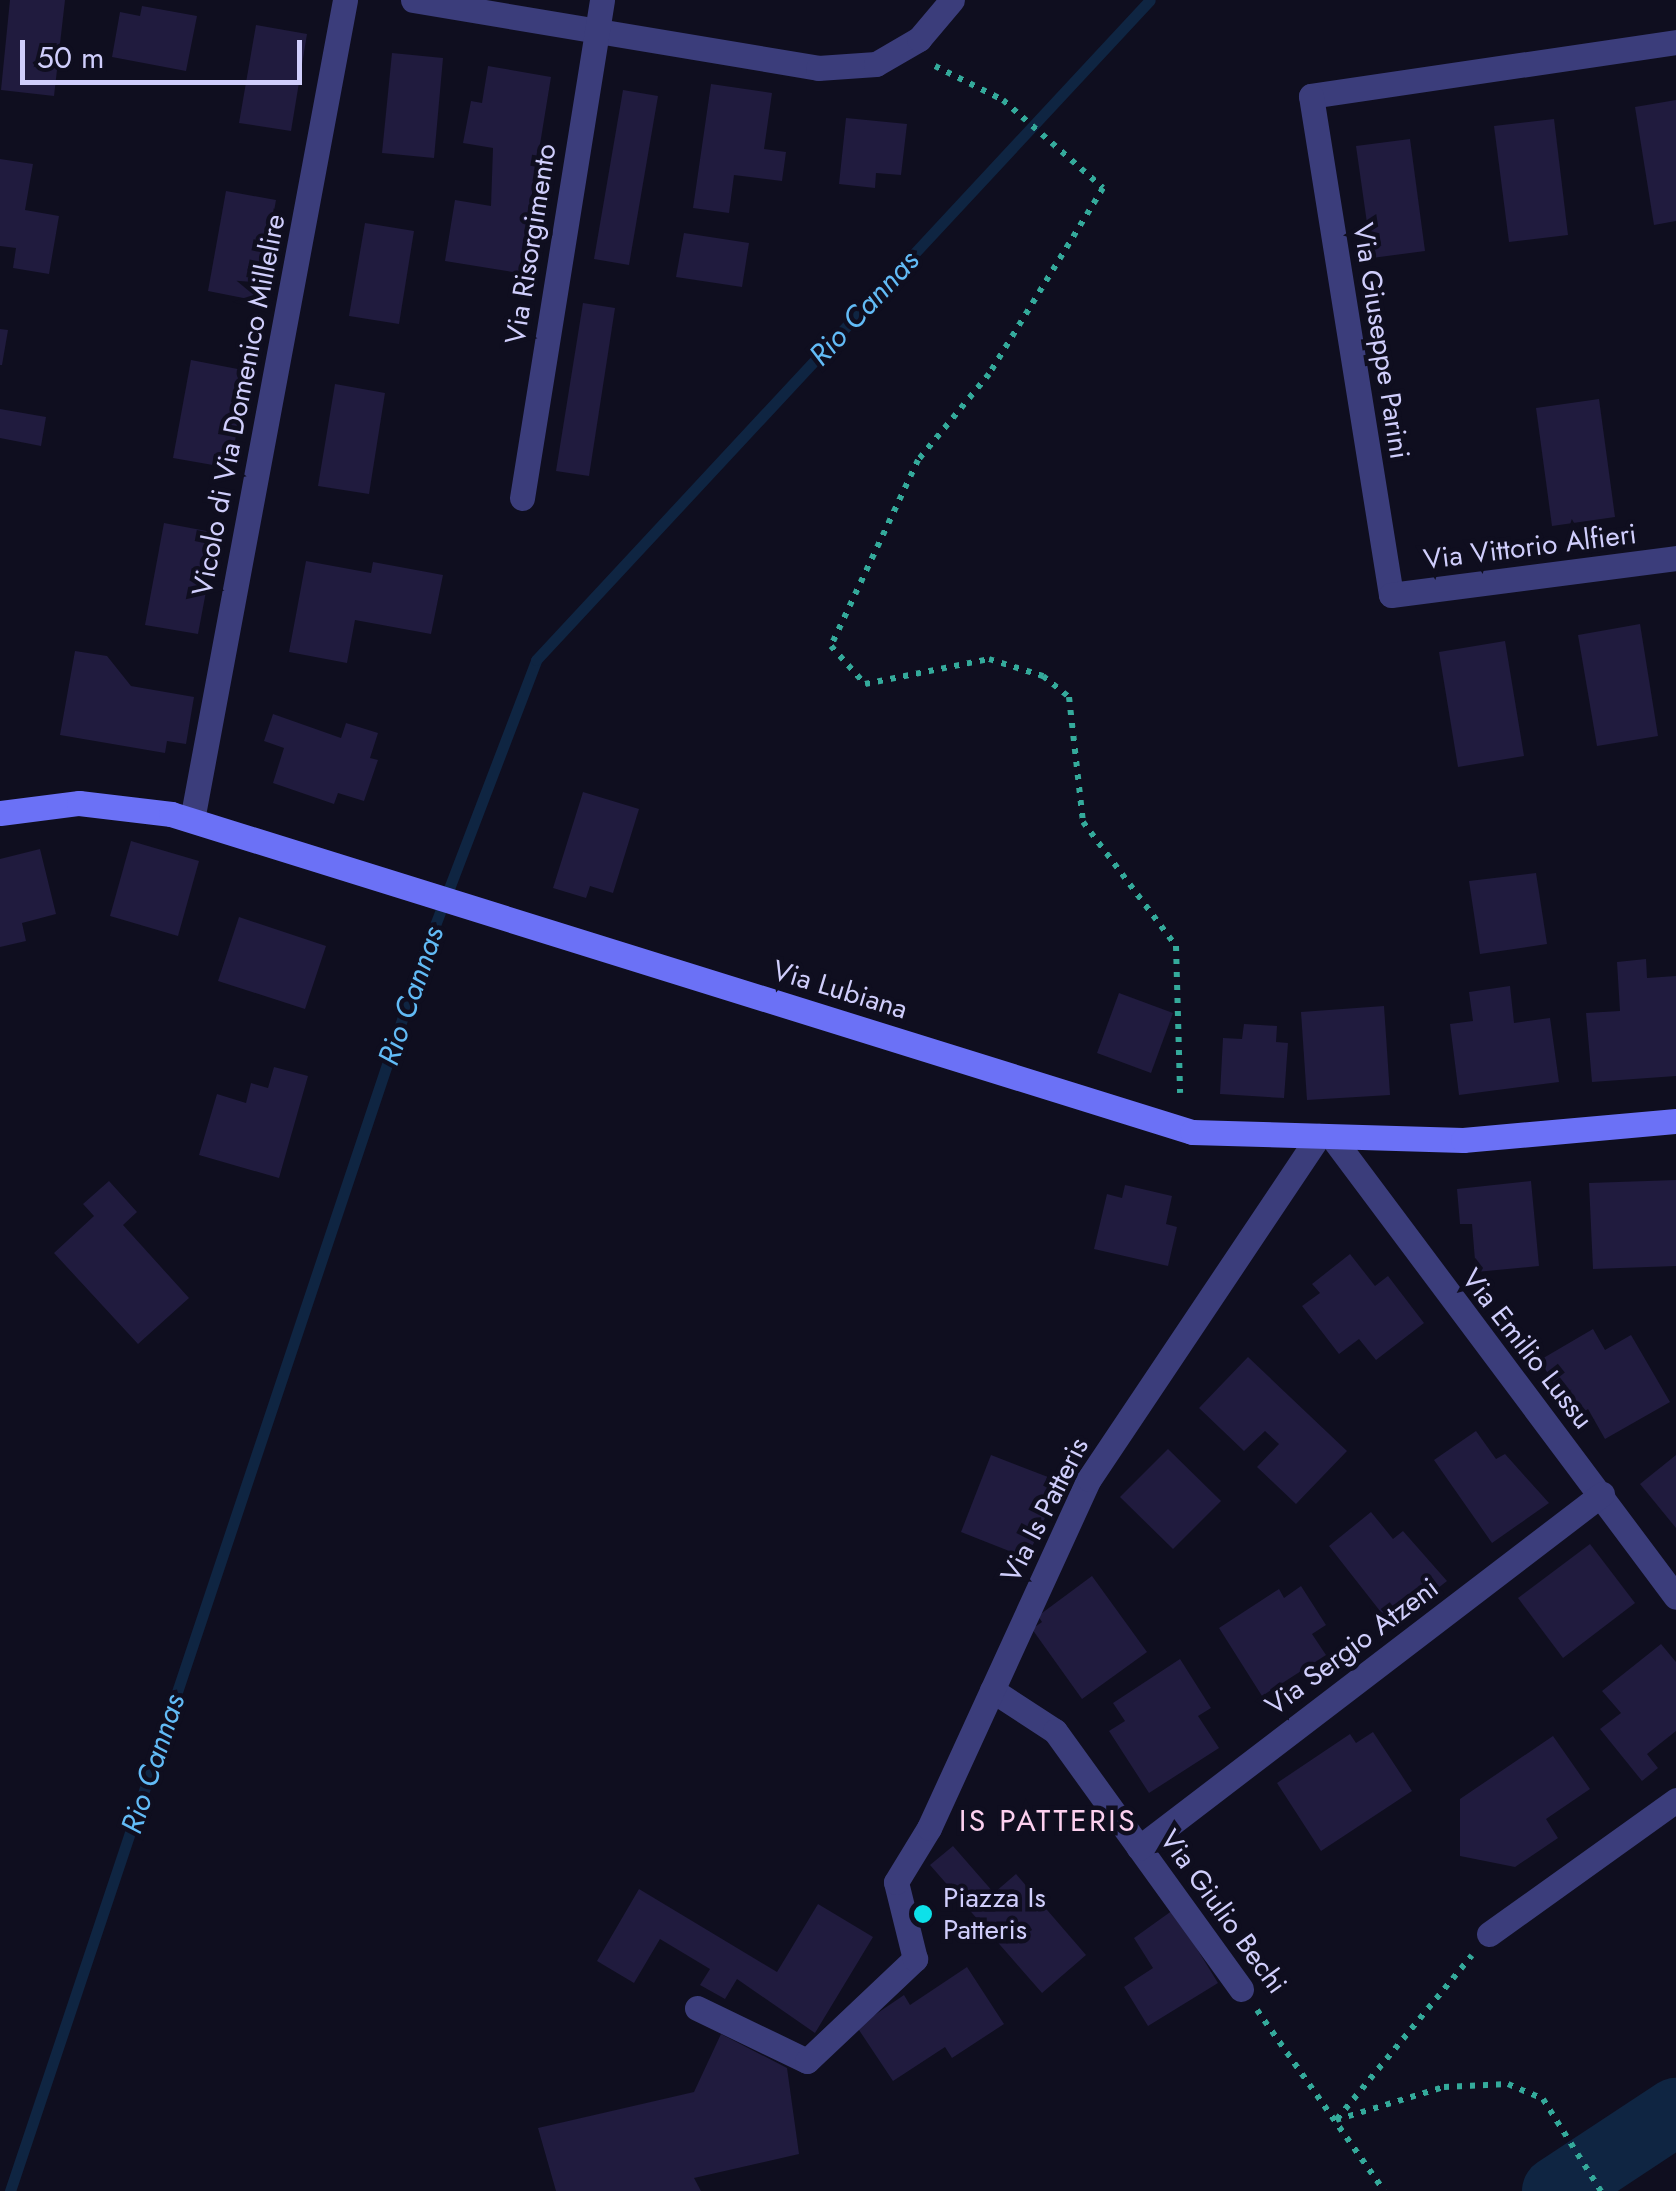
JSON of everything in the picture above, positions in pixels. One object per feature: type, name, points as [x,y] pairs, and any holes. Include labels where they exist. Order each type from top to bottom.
[{"type":"street","name":"Vicolo di Via Domenico Millelire","points":[[192,820],[345,0]]},
{"type":"street","points":[[413,0],[818,68],[876,64],[919,40],[952,0]]},
{"type":"street","name":"Via Risorgimento","points":[[522,498],[602,0]]},
{"type":"street","name":"Via Giuseppe Parini","points":[[1391,595],[1310,96],[1676,42]]},
{"type":"street","name":"Via Vittorio Alfieri","points":[[1391,595],[1676,558]]},
{"type":"street","name":"Via Lubiana","points":[[0,813],[79,802],[192,820],[1192,1132],[1463,1140],[1676,1121]]},
{"type":"street","name":"Via Emilio Lussu","points":[[1326,1137],[1673,1585]]},
{"type":"street","name":"Via Is Patteris","points":[[698,2008],[807,2061],[827,2035],[915,1960],[896,1882],[929,1828],[1089,1479],[1326,1137]]},
{"type":"street","name":"Via Sergio Atzeni","points":[[1139,1848],[1602,1494]]},
{"type":"street","name":"Via Giulio Bechi","points":[[992,1690],[1054,1731],[1242,1989]]},
{"type":"street","points":[[1489,1934],[1676,1800]]},
{"type":"path","points":[[929,63],[1003,100],[1103,188],[989,374],[918,460],[831,646],[865,684],[989,660],[1043,676],[1069,697],[1083,822],[1176,946],[1180,1093]]},
{"type":"path","points":[[1336,2120],[1489,1934]]},
{"type":"path","name":"Via Giulio Bechi","points":[[1242,1989],[1384,2191]]},
{"type":"path","points":[[1336,2120],[1444,2087],[1508,2084],[1543,2100],[1601,2191]]},
{"type":"building","points":[[10,0],[65,0],[54,96],[1,90]]},
{"type":"building","points":[[142,6],[197,16],[186,71],[112,57],[120,12],[140,16]]},
{"type":"building","points":[[256,25],[307,34],[291,131],[239,123]]},
{"type":"building","points":[[392,53],[443,58],[434,158],[382,153]]},
{"type":"building","points":[[488,66],[551,77],[519,273],[445,261],[455,200],[491,206],[493,148],[463,143],[471,101],[482,103]]},
{"type":"building","points":[[711,84],[772,93],[764,149],[786,152],[782,181],[734,175],[729,213],[693,208]]},
{"type":"building","points":[[623,90],[658,96],[629,265],[594,259]]},
{"type":"building","points":[[1676,100],[1676,221],[1654,225],[1635,107]]},
{"type":"building","points":[[846,118],[907,124],[901,175],[876,173],[875,188],[839,184]]},
{"type":"building","points":[[1554,119],[1568,235],[1509,242],[1494,126]]},
{"type":"building","points":[[1410,139],[1425,251],[1372,258],[1356,146]]},
{"type":"building","points":[[0,159],[33,164],[25,210],[59,216],[49,274],[13,268],[16,248],[0,246]]},
{"type":"building","points":[[226,191],[276,200],[258,301],[208,291]]},
{"type":"building","points":[[365,223],[414,231],[399,324],[349,316]]},
{"type":"building","points":[[684,233],[749,243],[742,287],[676,277]]},
{"type":"building","points":[[583,303],[615,308],[589,476],[556,471]]},
{"type":"building","points":[[0,329],[8,330],[2,365],[0,365]]},
{"type":"building","points":[[191,360],[248,371],[230,468],[173,458]]},
{"type":"building","points":[[335,384],[385,393],[369,494],[318,486]]},
{"type":"building","points":[[1599,399],[1615,517],[1552,526],[1536,408]]},
{"type":"building","points":[[0,409],[46,417],[41,446],[0,438]]},
{"type":"building","points":[[164,523],[217,533],[198,634],[145,625]]},
{"type":"building","points":[[306,561],[371,573],[373,562],[443,575],[431,634],[355,620],[347,663],[289,652]]},
{"type":"building","points":[[1640,624],[1658,736],[1597,746],[1578,635]]},
{"type":"building","points":[[1505,641],[1524,756],[1458,767],[1439,652]]},
{"type":"building","points":[[75,651],[107,656],[131,686],[194,697],[186,744],[167,741],[165,753],[60,735]]},
{"type":"building","points":[[273,714],[341,738],[346,723],[378,733],[370,758],[378,760],[364,801],[338,793],[334,804],[273,783],[284,748],[264,741]]},
{"type":"building","points":[[583,792],[639,809],[613,893],[590,886],[586,898],[553,888]]},
{"type":"building","points":[[131,841],[199,861],[178,936],[110,916]]},
{"type":"building","points":[[40,849],[56,914],[22,923],[26,941],[0,947],[0,859]]},
{"type":"building","points":[[1536,873],[1547,944],[1480,954],[1469,881]]},
{"type":"building","points":[[239,917],[326,946],[305,1009],[218,981]]},
{"type":"building","points":[[1646,959],[1647,978],[1676,976],[1676,1076],[1592,1082],[1586,1013],[1620,1011],[1617,962]]},
{"type":"building","points":[[1510,986],[1514,1023],[1550,1018],[1559,1082],[1459,1095],[1450,1024],[1473,1021],[1469,992]]},
{"type":"building","points":[[1119,993],[1173,1013],[1151,1073],[1097,1053]]},
{"type":"building","points":[[1384,1006],[1390,1095],[1307,1100],[1301,1012]]},
{"type":"building","points":[[1244,1024],[1277,1026],[1276,1042],[1288,1043],[1284,1098],[1220,1094],[1223,1038],[1242,1039]]},
{"type":"building","points":[[274,1067],[308,1076],[279,1178],[199,1155],[217,1094],[246,1103],[251,1083],[268,1088]]},
{"type":"building","points":[[1676,1180],[1676,1266],[1593,1269],[1589,1183]]},
{"type":"building","points":[[109,1181],[137,1212],[123,1225],[189,1298],[138,1344],[54,1253],[94,1216],[83,1204]]},
{"type":"building","points":[[1531,1181],[1539,1266],[1476,1272],[1472,1224],[1460,1224],[1457,1189]]},
{"type":"building","points":[[1125,1185],[1172,1196],[1166,1224],[1177,1227],[1168,1266],[1094,1249],[1107,1194],[1122,1198]]},
{"type":"building","points":[[1350,1254],[1375,1286],[1388,1276],[1424,1323],[1376,1360],[1359,1339],[1339,1354],[1302,1306],[1320,1293],[1312,1284]]},
{"type":"building","points":[[1593,1329],[1605,1350],[1631,1335],[1670,1402],[1605,1439],[1588,1409],[1574,1418],[1540,1360]]},
{"type":"building","points":[[1248,1357],[1347,1451],[1296,1504],[1257,1467],[1279,1444],[1265,1431],[1244,1451],[1199,1408]]},
{"type":"building","points":[[1476,1431],[1496,1459],[1505,1454],[1549,1503],[1492,1543],[1434,1460]]},
{"type":"building","points":[[1168,1449],[1221,1501],[1173,1549],[1120,1497]]},
{"type":"building","points":[[991,1455],[1061,1482],[1027,1558],[961,1532]]},
{"type":"building","points":[[1676,1455],[1676,1528],[1640,1484]]},
{"type":"building","points":[[1371,1512],[1393,1539],[1403,1531],[1447,1581],[1391,1625],[1329,1546]]},
{"type":"building","points":[[1590,1544],[1635,1603],[1563,1658],[1518,1598]]},
{"type":"building","points":[[1092,1576],[1147,1652],[1082,1699],[1032,1629],[1042,1622],[1038,1616]]},
{"type":"building","points":[[1301,1586],[1326,1625],[1312,1634],[1326,1655],[1262,1696],[1219,1628],[1279,1589],[1284,1598]]},
{"type":"building","points":[[1661,1644],[1676,1662],[1676,1731],[1647,1754],[1658,1768],[1642,1781],[1600,1729],[1621,1713],[1602,1691]]},
{"type":"building","points":[[1180,1659],[1211,1708],[1198,1716],[1219,1748],[1149,1793],[1109,1731],[1125,1721],[1113,1703]]},
{"type":"building","points":[[1373,1732],[1412,1791],[1321,1851],[1277,1783],[1350,1734],[1356,1743]]},
{"type":"building","points":[[1553,1736],[1590,1789],[1546,1819],[1558,1838],[1515,1867],[1460,1856],[1460,1799]]},
{"type":"building","points":[[953,1846],[994,1893],[1016,1874],[1086,1955],[1042,1993],[930,1865]]},
{"type":"building","points":[[639,1889],[777,1972],[818,1904],[873,1937],[815,2033],[737,1979],[725,1999],[700,1985],[710,1969],[660,1939],[634,1983],[597,1961]]},
{"type":"building","points":[[1173,1910],[1218,1983],[1148,2026],[1124,1987],[1153,1968],[1134,1938]]},
{"type":"building","points":[[967,1967],[1004,2024],[952,2058],[945,2047],[893,2081],[857,2027],[904,1995],[910,2005]]},
{"type":"building","points":[[721,2034],[787,2068],[799,2154],[694,2178],[701,2191],[556,2191],[538,2128],[694,2092]]},
{"type":"waterway","name":"Rio Cannas","points":[[10,2191],[424,954],[536,660],[1150,0]]},
{"type":"waterway","points":[[1556,2191],[1676,2112]]},
{"type":"place","name":"Piazza Is Patteris","points":[[923,1914]]},
{"type":"district","name":"IS PATTERIS","points":[[1048,1821]]}]
